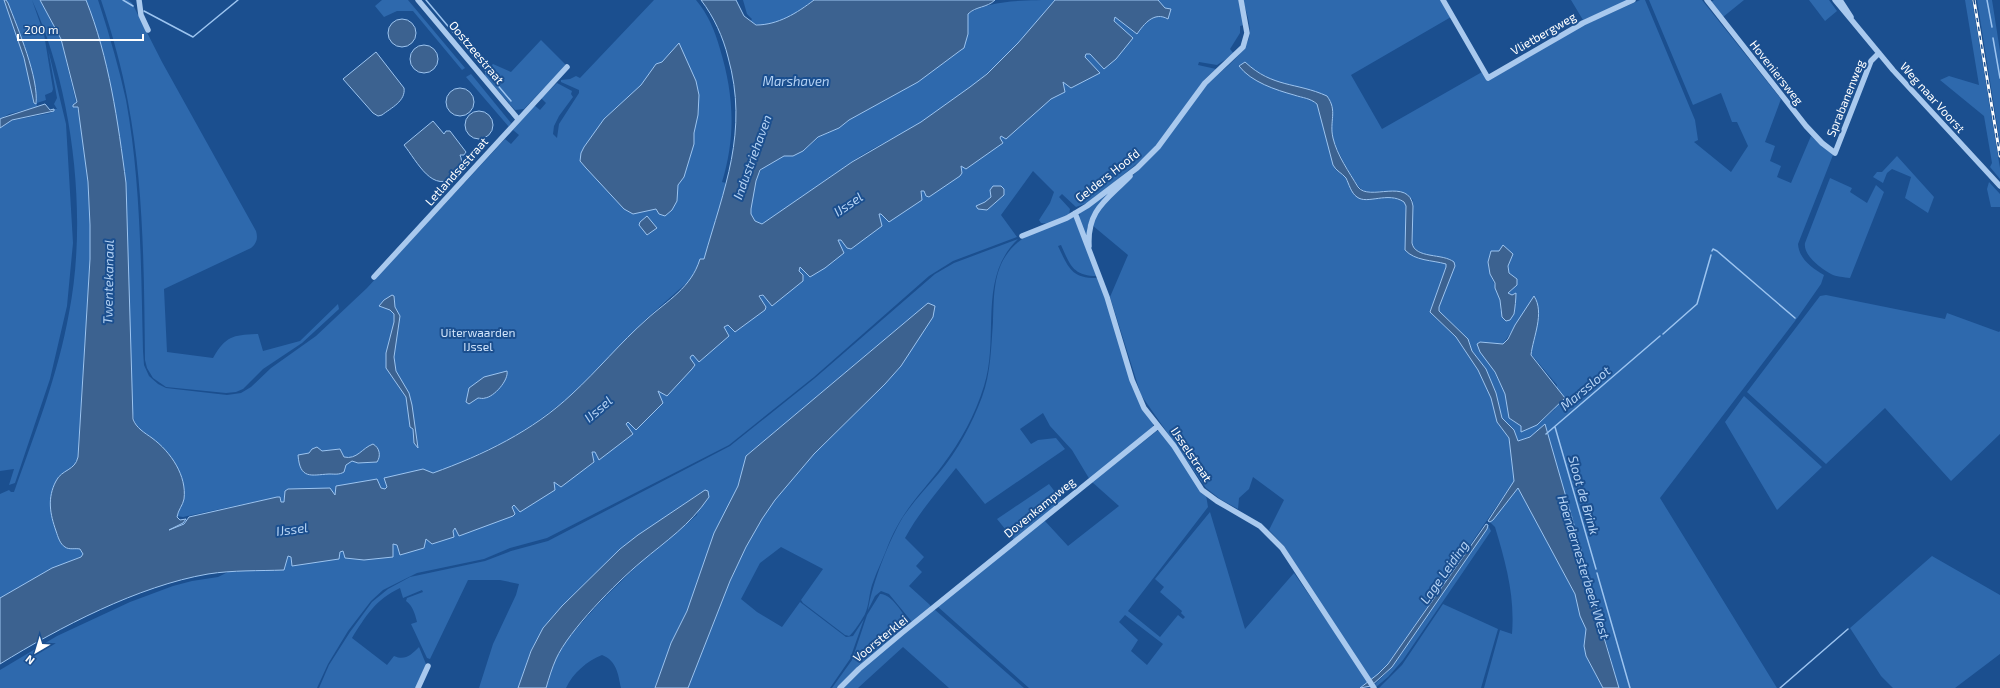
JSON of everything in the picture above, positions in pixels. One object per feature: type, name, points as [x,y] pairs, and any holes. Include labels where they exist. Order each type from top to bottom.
[{"type":"street","points":[[139,0],[141,15],[148,30]]},
{"type":"street","name":"Oostzeestraat","points":[[418,0],[518,119]]},
{"type":"street","name":"Gelders Hoofd","points":[[1022,236],[1075,213],[1137,168],[1158,147],[1205,83],[1219,68],[1235,56],[1246,40],[1246,23],[1241,0]]},
{"type":"street","name":"Vlietbergweg","points":[[1443,0],[1488,78],[1583,23],[1632,0]]},
{"type":"street","name":"Hoveniersweg","points":[[1706,0],[1806,126],[1822,143],[1835,153]]},
{"type":"street","name":"Weg naar Voorst","points":[[1835,0],[1879,54],[2000,186]]},
{"type":"street","name":"Weg naar Voorst","points":[[1840,0],[1852,19]]},
{"type":"street","name":"Sprabanenweg","points":[[1835,153],[1871,61],[1879,54]]},
{"type":"street","name":"Letlandsestraat","points":[[374,277],[568,66]]},
{"type":"street","name":"IJsselstraat","points":[[1089,253],[1088,234],[1093,215],[1137,168]]},
{"type":"street","name":"IJsselstraat","points":[[1075,213],[1107,297],[1139,398],[1174,446],[1202,490],[1217,501],[1260,526],[1282,548],[1374,688]]},
{"type":"street","name":"Dovenkampweg","points":[[935,607],[1158,426]]},
{"type":"street","name":"Voorsterklei","points":[[840,688],[859,669],[935,607]]},
{"type":"street","points":[[418,688],[428,666]]},
{"type":"green space","points":[[0,0],[4,0],[22,51],[34,103],[37,103],[37,107],[9,114],[0,119]]},
{"type":"green space","points":[[6,0],[32,0],[44,34],[53,89],[52,92],[45,95],[46,100],[37,103],[32,72]]},
{"type":"green space","name":"Uiterwaarden IJssel","points":[[32,0],[40,0],[61,39],[79,115],[88,182],[90,259],[78,457],[75,464],[135,423],[132,409],[126,183],[119,137],[100,45],[86,0],[98,0],[120,76],[131,131],[135,162],[139,225],[144,365],[149,376],[158,384],[166,388],[227,395],[241,393],[251,387],[271,368],[316,336],[367,288],[505,139],[511,144],[519,135],[513,130],[534,105],[540,110],[546,103],[541,98],[557,83],[572,91],[571,94],[573,97],[559,116],[554,126],[553,134],[557,138],[559,124],[579,93],[579,90],[561,82],[561,80],[570,79],[576,76],[580,78],[654,0],[696,0],[708,17],[725,66],[732,116],[730,148],[722,182],[754,190],[758,174],[764,167],[784,156],[803,151],[819,137],[839,128],[849,120],[917,82],[961,50],[968,34],[968,14],[976,9],[997,3],[1055,0],[1026,35],[994,67],[941,110],[861,156],[766,222],[762,224],[752,220],[695,270],[691,279],[646,319],[571,396],[535,423],[508,440],[455,465],[386,491],[284,502],[281,502],[280,497],[277,497],[183,517],[177,516],[52,569],[0,598],[0,494],[9,490],[14,492],[38,426],[59,359],[69,313],[75,275],[77,236],[76,195],[73,154],[67,113],[58,73],[46,35]]},
{"type":"green space","points":[[101,0],[128,0],[132,3],[162,62],[257,234],[256,242],[251,248],[164,289],[167,352],[213,358],[226,341],[236,336],[249,334],[258,334],[263,351],[300,341],[338,304],[339,309],[302,343],[263,369],[243,389],[236,392],[226,393],[166,387],[153,378],[147,368],[145,360],[142,231],[133,134],[126,89],[120,63]]},
{"type":"green space","points":[[382,0],[408,0],[465,68],[462,70],[413,11],[397,11],[384,17],[375,6]]},
{"type":"green space","points":[[743,0],[814,0],[784,20],[767,25],[758,25],[750,22],[752,19],[747,14]]},
{"type":"green space","points":[[1125,0],[1239,0],[1244,25],[1240,26],[1240,33],[1230,49],[1234,54],[1217,65],[1199,62],[1198,65],[1216,69],[1205,79],[1151,152],[1090,202],[1076,207],[1062,194],[1059,197],[1070,209],[1069,215],[1050,224],[1041,223],[1039,220],[1050,203],[1054,192],[1033,171],[1001,215],[1017,237],[953,261],[929,276],[814,377],[729,445],[547,538],[510,548],[484,559],[417,573],[383,590],[371,601],[348,631],[328,664],[317,688],[0,688],[0,670],[57,636],[130,602],[173,586],[218,577],[228,572],[288,556],[342,551],[425,539],[453,528],[690,356],[762,296],[840,238]]},
{"type":"green space","points":[[1243,0],[1441,0],[1451,17],[1351,75],[1382,129],[1482,72],[1488,81],[1580,27],[1640,0],[1645,0],[1695,120],[1698,140],[1694,142],[1731,172],[1748,146],[1737,122],[1732,122],[1721,93],[1693,105],[1649,0],[1702,0],[1781,99],[1765,142],[1775,146],[1770,161],[1781,166],[1777,177],[1791,183],[1811,136],[1833,155],[1798,244],[1804,259],[1824,275],[1821,284],[1798,317],[1660,498],[1777,688],[1619,688],[1545,425],[1530,437],[1518,441],[1514,430],[1502,418],[1496,393],[1486,369],[1472,351],[1468,339],[1439,311],[1452,260],[1429,255],[1414,248],[1412,243],[1413,200],[1405,194],[1396,191],[1368,192],[1361,189],[1345,165],[1333,138],[1333,111],[1327,96],[1278,83],[1253,69],[1258,81],[1293,95],[1312,100],[1317,104],[1335,169],[1344,176],[1367,200],[1391,197],[1405,202],[1405,250],[1417,258],[1446,263],[1446,267],[1430,312],[1456,337],[1478,370],[1491,398],[1497,422],[1509,438],[1514,481],[1388,664],[1371,681],[1283,545],[1269,530],[1284,500],[1253,477],[1249,489],[1239,498],[1238,509],[1220,499],[1206,488],[1141,395],[1110,297],[1128,255],[1092,225],[1103,206],[1149,159],[1196,95],[1236,58],[1246,45],[1250,33]],"holes":[[[1491,251],[1499,251],[1508,266],[1509,273],[1517,279],[1512,290],[1508,293],[1509,295],[1516,295],[1514,306],[1515,312],[1510,320],[1500,310],[1500,300],[1488,264]],[[1535,296],[1538,319],[1531,354],[1557,385],[1555,409],[1537,425],[1521,429],[1521,426],[1509,418],[1505,394],[1480,342],[1503,344]]]},
{"type":"green space","points":[[1571,0],[1629,0],[1583,20]]},
{"type":"green space","points":[[1714,0],[1744,0],[1723,17],[1711,2]]},
{"type":"green space","points":[[1809,0],[1829,0],[1837,11],[1825,21]]},
{"type":"green space","points":[[1965,0],[1972,0],[2000,168],[2000,179],[1990,167],[1992,163],[1984,116],[1940,80],[1949,76],[1979,85]]},
{"type":"green space","points":[[1977,0],[1992,0],[2000,51],[2000,143]]},
{"type":"green space","points":[[541,40],[566,65],[524,109],[515,110],[485,76],[485,71],[493,64],[511,72]]},
{"type":"green space","points":[[48,49],[66,124],[73,243],[67,306],[50,379],[15,483],[9,485],[14,469],[0,471],[0,128],[9,121],[51,113],[53,109],[57,109],[54,104],[57,98]]},
{"type":"green space","points":[[471,74],[511,123],[509,127],[466,77]]},
{"type":"green space","points":[[1897,156],[1934,197],[1928,213],[1905,198],[1911,177],[1892,169],[1887,173],[1883,183],[1873,177],[1877,172],[1882,172]]},
{"type":"green space","points":[[1128,175],[1092,215],[1087,228],[1088,244],[1079,218],[1080,212]]},
{"type":"green space","points":[[1830,178],[1852,188],[1850,192],[1867,203],[1876,185],[1884,192],[1850,278],[1833,275],[1822,268],[1813,261],[1805,248],[1805,243]]},
{"type":"green space","points":[[1989,182],[2000,194],[2000,207],[1991,207],[1987,189]]},
{"type":"green space","points":[[1074,217],[1097,276],[1083,274],[1073,268],[1061,245],[1058,246],[1065,261],[1072,271],[1083,277],[1099,278],[1132,387],[1153,423],[1153,427],[1090,480],[1072,450],[1050,426],[1043,413],[1020,429],[1031,444],[1038,440],[1056,438],[1065,449],[985,504],[956,468],[923,510],[910,528],[905,538],[924,557],[916,566],[922,572],[909,586],[930,605],[931,609],[912,622],[889,594],[881,591],[875,596],[868,610],[877,575],[903,517],[939,473],[958,446],[974,417],[982,397],[989,369],[995,288],[1001,264],[1011,249],[1026,236]]},
{"type":"green space","points":[[1018,239],[1005,255],[993,290],[988,367],[984,386],[976,407],[967,428],[955,447],[901,520],[889,543],[874,579],[866,611],[851,635],[845,635],[801,600],[823,569],[781,547],[760,563],[741,599],[757,612],[782,627],[800,602],[846,637],[853,636],[864,619],[850,659],[830,688],[688,688],[730,581],[746,547],[762,519],[775,500],[814,454],[885,384],[901,366],[907,356],[928,303],[746,456],[738,486],[687,611],[671,643],[655,688],[621,688],[618,673],[614,664],[602,655],[581,668],[572,677],[566,688],[546,688],[556,658],[568,638],[602,600],[640,563],[697,515],[701,492],[620,549],[562,606],[543,628],[531,650],[518,688],[479,688],[493,644],[516,595],[519,584],[500,580],[468,580],[430,659],[427,658],[411,624],[417,622],[412,608],[406,601],[407,598],[423,592],[422,590],[403,598],[400,588],[392,592],[372,609],[352,638],[387,665],[394,656],[401,658],[408,656],[419,647],[426,664],[416,688],[319,688],[329,665],[350,632],[372,602],[388,589],[410,577],[485,561],[511,551],[548,541],[730,446],[815,378],[935,274],[954,263]]},
{"type":"green space","points":[[1826,295],[1945,319],[1947,313],[1999,332],[2000,331],[2000,434],[1951,481],[1885,408],[1826,464],[1747,392],[1820,296]]},
{"type":"green space","points":[[1744,396],[1822,467],[1777,510],[1725,422]]},
{"type":"green space","points":[[1157,431],[1162,431],[1206,495],[1208,507],[1128,611],[1160,637],[1178,615],[1183,619],[1185,617],[1181,613],[1182,611],[1160,592],[1164,587],[1155,579],[1210,512],[1245,629],[1294,573],[1369,682],[1360,688],[1029,688],[937,606],[1044,520],[1068,546],[1119,506],[1092,482]],"holes":[[[1125,615],[1163,644],[1147,665],[1131,651],[1138,640],[1119,622]]]},
{"type":"green space","points":[[1049,484],[1062,501],[1014,540],[997,519]]},
{"type":"green space","points":[[1518,487],[1575,594],[1586,629],[1584,646],[1586,656],[1603,688],[1484,688],[1500,630],[1512,634],[1513,620],[1511,593],[1506,567],[1495,527],[1490,522]]},
{"type":"green space","points":[[1488,525],[1491,531],[1403,660],[1388,677],[1376,687],[1374,685],[1392,667],[1487,529]]},
{"type":"green space","points":[[1932,556],[2000,595],[2000,654],[1955,688],[1893,688],[1881,676],[1850,628]]},
{"type":"green space","points":[[880,594],[892,600],[910,623],[839,688],[832,688],[852,660],[867,615]]},
{"type":"green space","points":[[1443,604],[1498,629],[1481,688],[1379,688],[1402,665]]},
{"type":"green space","points":[[934,609],[1024,688],[949,688],[903,647],[858,688],[842,688],[851,678]]},
{"type":"water","points":[[4,0],[8,3],[31,67],[36,93],[36,104],[34,103],[24,58]]},
{"type":"water","points":[[40,0],[86,0],[107,67],[120,137],[126,183],[133,419],[138,428],[159,444],[171,457],[183,482],[184,499],[177,517],[180,520],[186,519],[183,523],[169,530],[184,524],[189,517],[277,497],[280,497],[281,502],[284,502],[285,491],[288,489],[330,488],[335,495],[336,486],[377,479],[381,488],[385,489],[387,487],[384,478],[423,469],[433,473],[489,450],[524,431],[557,407],[582,385],[637,328],[678,293],[691,278],[700,259],[704,259],[726,184],[735,135],[736,110],[734,84],[728,57],[718,27],[701,0],[736,0],[744,16],[756,25],[780,21],[814,0],[995,0],[992,3],[971,11],[968,14],[968,34],[964,48],[918,82],[849,120],[839,128],[818,137],[803,151],[793,156],[784,156],[760,170],[756,181],[751,214],[755,221],[762,224],[852,162],[921,122],[970,87],[987,74],[1018,43],[1055,0],[1158,0],[1165,8],[1171,9],[1168,19],[1163,17],[1154,18],[1146,23],[1137,34],[1115,17],[1114,21],[1133,38],[1116,59],[1104,69],[1090,54],[1086,54],[1085,57],[1100,73],[1071,88],[1063,82],[1065,92],[1051,99],[1006,139],[1001,136],[1000,138],[1003,143],[966,169],[961,166],[962,173],[960,176],[929,197],[926,196],[924,191],[921,191],[922,200],[889,222],[881,214],[879,214],[882,226],[851,249],[847,248],[841,240],[838,240],[844,253],[825,268],[810,277],[800,267],[799,271],[803,275],[803,281],[772,306],[763,295],[759,296],[766,307],[765,310],[735,332],[728,325],[724,327],[729,336],[699,362],[693,355],[691,356],[690,358],[695,365],[667,396],[658,391],[663,403],[636,430],[628,422],[626,424],[633,434],[599,460],[595,452],[592,452],[594,462],[561,487],[554,482],[555,490],[520,512],[514,505],[512,507],[515,514],[513,516],[459,536],[455,528],[453,531],[454,537],[432,544],[426,539],[424,548],[400,555],[397,545],[393,544],[393,557],[364,560],[345,558],[343,551],[340,552],[339,559],[292,566],[291,557],[288,556],[284,570],[236,571],[208,574],[181,580],[127,598],[74,622],[0,664],[0,598],[52,568],[81,557],[83,554],[80,549],[67,548],[60,542],[54,525],[50,500],[56,481],[62,474],[74,465],[78,457],[90,259],[88,182],[78,107],[73,107],[73,105],[77,102],[61,39]]},
{"type":"water","points":[[402,19],[412,23],[416,33],[412,43],[402,47],[392,43],[388,33],[392,23]]},
{"type":"water","points":[[679,43],[696,81],[699,95],[694,144],[684,177],[678,185],[677,201],[672,210],[665,216],[659,214],[656,209],[633,214],[624,209],[580,161],[581,153],[604,119],[641,85],[656,64],[662,62]]},
{"type":"water","points":[[424,45],[434,49],[438,59],[434,69],[424,73],[414,69],[410,59],[414,49]]},
{"type":"water","points":[[376,52],[404,88],[403,97],[393,107],[382,115],[378,116],[373,113],[343,79]]},
{"type":"water","name":"Hoendernesterbeek West","points":[[1245,62],[1265,76],[1285,84],[1305,88],[1327,96],[1333,111],[1332,132],[1337,151],[1358,187],[1363,191],[1371,192],[1397,191],[1410,197],[1413,206],[1412,243],[1414,248],[1424,254],[1443,257],[1454,262],[1455,266],[1439,307],[1439,311],[1468,339],[1472,351],[1486,369],[1496,393],[1502,418],[1514,430],[1518,441],[1530,437],[1545,424],[1619,688],[1603,688],[1586,656],[1584,646],[1586,629],[1580,616],[1575,594],[1518,488],[1493,520],[1490,522],[1488,521],[1514,481],[1509,438],[1497,422],[1491,398],[1478,370],[1456,337],[1430,312],[1446,264],[1419,258],[1409,254],[1405,250],[1406,206],[1404,202],[1391,198],[1366,200],[1357,197],[1353,193],[1346,178],[1333,165],[1317,104],[1309,99],[1264,85],[1250,77],[1239,66]]},
{"type":"water","points":[[460,88],[470,92],[474,102],[470,112],[460,116],[450,112],[446,102],[450,92]]},
{"type":"water","points":[[45,104],[50,110],[54,109],[54,111],[12,120],[0,128],[0,119]]},
{"type":"water","points":[[479,111],[489,115],[493,125],[489,135],[479,139],[469,135],[465,125],[469,115]]},
{"type":"water","points":[[433,121],[444,134],[446,131],[450,131],[466,152],[464,155],[460,155],[462,163],[460,170],[456,175],[448,180],[440,181],[433,179],[426,174],[404,145]]},
{"type":"water","points":[[993,186],[1001,186],[1004,189],[1004,195],[987,210],[978,209],[976,206],[985,202],[991,197],[990,190]]},
{"type":"water","points":[[647,216],[657,228],[647,235],[639,225],[640,222]]},
{"type":"water","points":[[1503,245],[1513,254],[1508,266],[1509,273],[1517,279],[1517,285],[1508,293],[1512,295],[1516,293],[1514,314],[1510,320],[1506,321],[1502,317],[1500,300],[1495,288],[1495,283],[1490,274],[1488,262],[1491,251],[1499,251]]},
{"type":"water","points":[[392,295],[394,296],[395,307],[400,316],[394,357],[396,371],[409,393],[418,448],[414,443],[413,429],[410,427],[406,397],[386,368],[386,353],[394,322],[394,314],[390,310],[379,306],[384,300]]},
{"type":"water","points":[[1534,296],[1537,303],[1538,317],[1531,355],[1565,398],[1537,425],[1521,432],[1521,426],[1509,418],[1505,394],[1495,372],[1480,352],[1477,344],[1480,342],[1503,344],[1508,339],[1515,325]]},
{"type":"water","points":[[928,303],[935,306],[933,317],[901,366],[885,384],[814,454],[775,500],[762,519],[746,547],[730,581],[688,688],[655,688],[671,643],[687,611],[714,533],[738,486],[746,456]]},
{"type":"water","points":[[507,371],[506,379],[493,395],[478,398],[469,404],[466,402],[469,388],[484,377]]},
{"type":"water","points":[[373,444],[379,452],[377,462],[358,463],[352,461],[346,465],[344,472],[340,474],[308,474],[301,469],[299,463],[298,455],[309,453],[312,449],[317,447],[322,451],[340,449],[344,457],[352,457]]},
{"type":"water","points":[[705,490],[708,491],[709,497],[686,525],[619,582],[582,621],[562,647],[552,669],[546,688],[518,688],[531,651],[543,628],[562,606],[620,549],[638,535]]},
{"type":"water","points":[[1486,524],[1488,525],[1487,529],[1392,667],[1371,686],[1360,688],[1388,664]]},
{"type":"waterway","points":[[123,0],[133,6]]},
{"type":"waterway","points":[[144,11],[193,37],[238,0]]},
{"type":"waterway","points":[[426,0],[511,101]]},
{"type":"waterway","points":[[1987,0],[1992,27]]},
{"type":"waterway","points":[[1993,38],[2000,78]]},
{"type":"waterway","name":"Marssloot","points":[[1712,251],[1713,249],[1717,251],[1795,318]]},
{"type":"waterway","name":"Marssloot","points":[[1663,334],[1697,304],[1711,255]]},
{"type":"waterway","name":"Marssloot","points":[[1546,434],[1660,336]]},
{"type":"waterway","name":"Sloot de Brink","points":[[1555,427],[1596,569]]},
{"type":"waterway","name":"Sloot de Brink","points":[[1597,573],[1630,688]]},
{"type":"waterway","name":"Sloot de Brink","points":[[1780,688],[1848,629]]},
{"type":"railway","points":[[1974,0],[2000,156]]},
{"type":"water label","name":"Marshaven","points":[[796,81]]},
{"type":"water label","name":"Industriehaven","points":[[752,157]]},
{"type":"water label","name":"IJssel","points":[[848,204]]},
{"type":"water label","name":"Twentekanaal","points":[[108,282]]},
{"type":"water label","name":"IJssel","points":[[598,409]]},
{"type":"water label","name":"IJssel","points":[[292,529]]},
{"type":"water label","name":"Lage Leiding","points":[[1444,572]]}]
